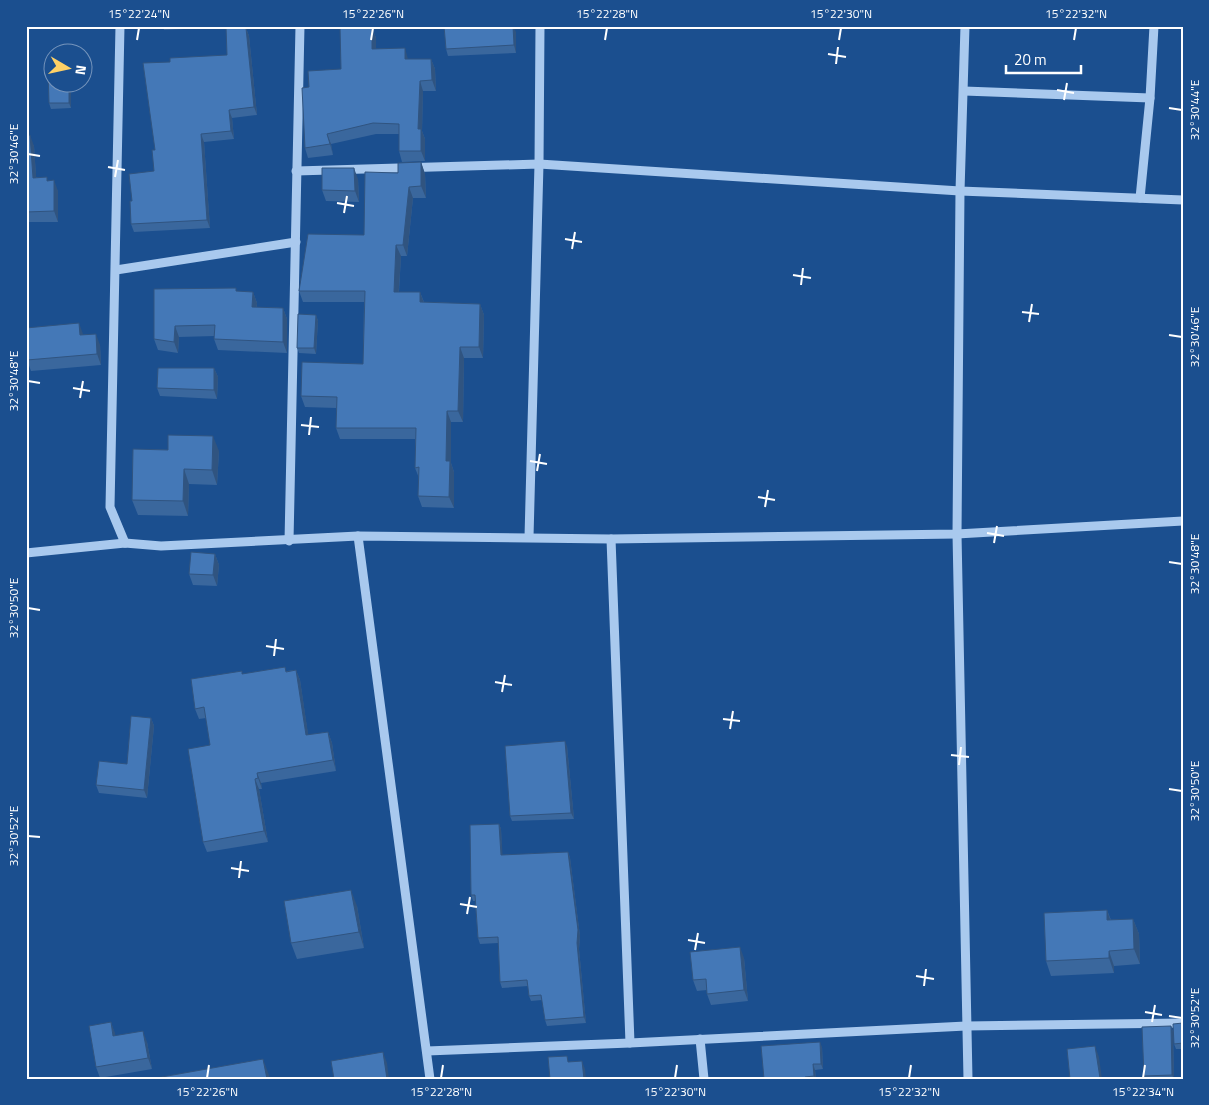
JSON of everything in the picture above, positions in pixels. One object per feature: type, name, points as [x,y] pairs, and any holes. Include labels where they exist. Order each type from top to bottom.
[{"type":"street","points":[[120,26],[110,507],[125,543]]},
{"type":"street","points":[[289,541],[300,26]]},
{"type":"street","points":[[529,537],[539,164],[540,26]]},
{"type":"street","points":[[965,26],[960,191],[957,534],[968,1079]]},
{"type":"street","points":[[1140,198],[1150,98],[1154,26]]},
{"type":"street","points":[[964,91],[1150,98]]},
{"type":"street","points":[[296,171],[539,164],[960,191],[1183,200]]},
{"type":"street","points":[[116,270],[296,242]]},
{"type":"street","points":[[26,553],[125,543],[161,546],[358,536],[611,539],[957,534],[1183,521]]},
{"type":"street","points":[[358,536],[430,1079]]},
{"type":"street","points":[[611,539],[630,1043]]},
{"type":"street","points":[[427,1051],[700,1040],[966,1026],[1183,1023]]},
{"type":"street","points":[[700,1040],[704,1079]]},
{"type":"building","points":[[444,26],[513,26],[514,45],[446,49]]},
{"type":"building","points":[[226,27],[246,28],[254,107],[229,110],[231,131],[201,134],[207,220],[131,224],[130,201],[132,201],[129,174],[154,171],[152,150],[155,150],[143,63],[170,62],[170,58],[227,55]]},
{"type":"building","points":[[340,27],[372,28],[372,49],[405,48],[405,59],[431,59],[432,80],[420,81],[418,129],[421,129],[421,151],[399,151],[399,124],[373,123],[327,134],[330,144],[305,148],[302,88],[309,87],[308,71],[341,69]]},
{"type":"building","points":[[49,92],[69,92],[69,103],[49,103]]},
{"type":"building","points":[[30,135],[33,178],[47,177],[47,181],[54,180],[54,211],[26,212],[26,136]]},
{"type":"building","points":[[421,162],[421,186],[409,187],[403,245],[396,245],[394,292],[420,292],[420,302],[480,304],[479,347],[460,347],[458,411],[447,411],[446,461],[450,461],[449,497],[418,496],[419,467],[415,468],[416,428],[336,428],[337,397],[301,396],[302,362],[363,364],[365,291],[299,291],[308,234],[364,235],[365,172],[398,173],[398,163]]},
{"type":"building","points":[[322,168],[354,168],[355,191],[322,190]]},
{"type":"building","points":[[236,288],[236,291],[253,292],[252,307],[283,308],[283,342],[214,339],[215,325],[175,326],[174,342],[154,339],[154,289]]},
{"type":"building","points":[[298,314],[316,315],[314,348],[297,348]]},
{"type":"building","points":[[79,323],[80,335],[96,334],[97,354],[27,360],[26,328]]},
{"type":"building","points":[[158,368],[214,368],[214,390],[157,388]]},
{"type":"building","points":[[168,435],[213,436],[212,470],[184,469],[183,501],[132,500],[133,449],[168,450]]},
{"type":"building","points":[[191,552],[215,554],[213,575],[189,574]]},
{"type":"building","points":[[285,667],[286,672],[296,670],[306,735],[328,732],[333,760],[257,773],[258,778],[255,779],[264,831],[203,842],[188,749],[210,745],[204,707],[195,709],[191,679]]},
{"type":"building","points":[[131,716],[151,718],[144,790],[96,785],[99,761],[127,764]]},
{"type":"building","points":[[565,741],[571,813],[510,816],[505,746]]},
{"type":"building","points":[[499,824],[501,855],[568,852],[578,930],[577,943],[584,1017],[545,1020],[541,995],[529,996],[527,980],[500,982],[498,937],[478,938],[475,895],[471,895],[470,825]]},
{"type":"building","points":[[351,890],[359,932],[291,943],[284,901]]},
{"type":"building","points":[[1107,910],[1107,920],[1133,919],[1134,949],[1109,951],[1109,958],[1046,961],[1044,913]]},
{"type":"building","points":[[740,947],[744,990],[707,994],[706,979],[693,980],[690,952]]},
{"type":"building","points":[[111,1022],[113,1036],[143,1031],[148,1058],[96,1067],[89,1026]]},
{"type":"building","points":[[1183,1023],[1183,1043],[1174,1044],[1173,1024]]},
{"type":"building","points":[[1171,1026],[1172,1075],[1144,1076],[1142,1027]]},
{"type":"building","points":[[820,1042],[821,1064],[813,1064],[814,1076],[805,1077],[805,1079],[764,1079],[761,1046]]},
{"type":"building","points":[[1095,1046],[1100,1078],[1070,1079],[1067,1049]]},
{"type":"building","points":[[383,1052],[387,1079],[334,1079],[331,1061]]},
{"type":"building","points":[[567,1056],[568,1062],[582,1061],[584,1079],[550,1079],[548,1057]]},
{"type":"building","points":[[263,1059],[267,1079],[156,1078]]}]
